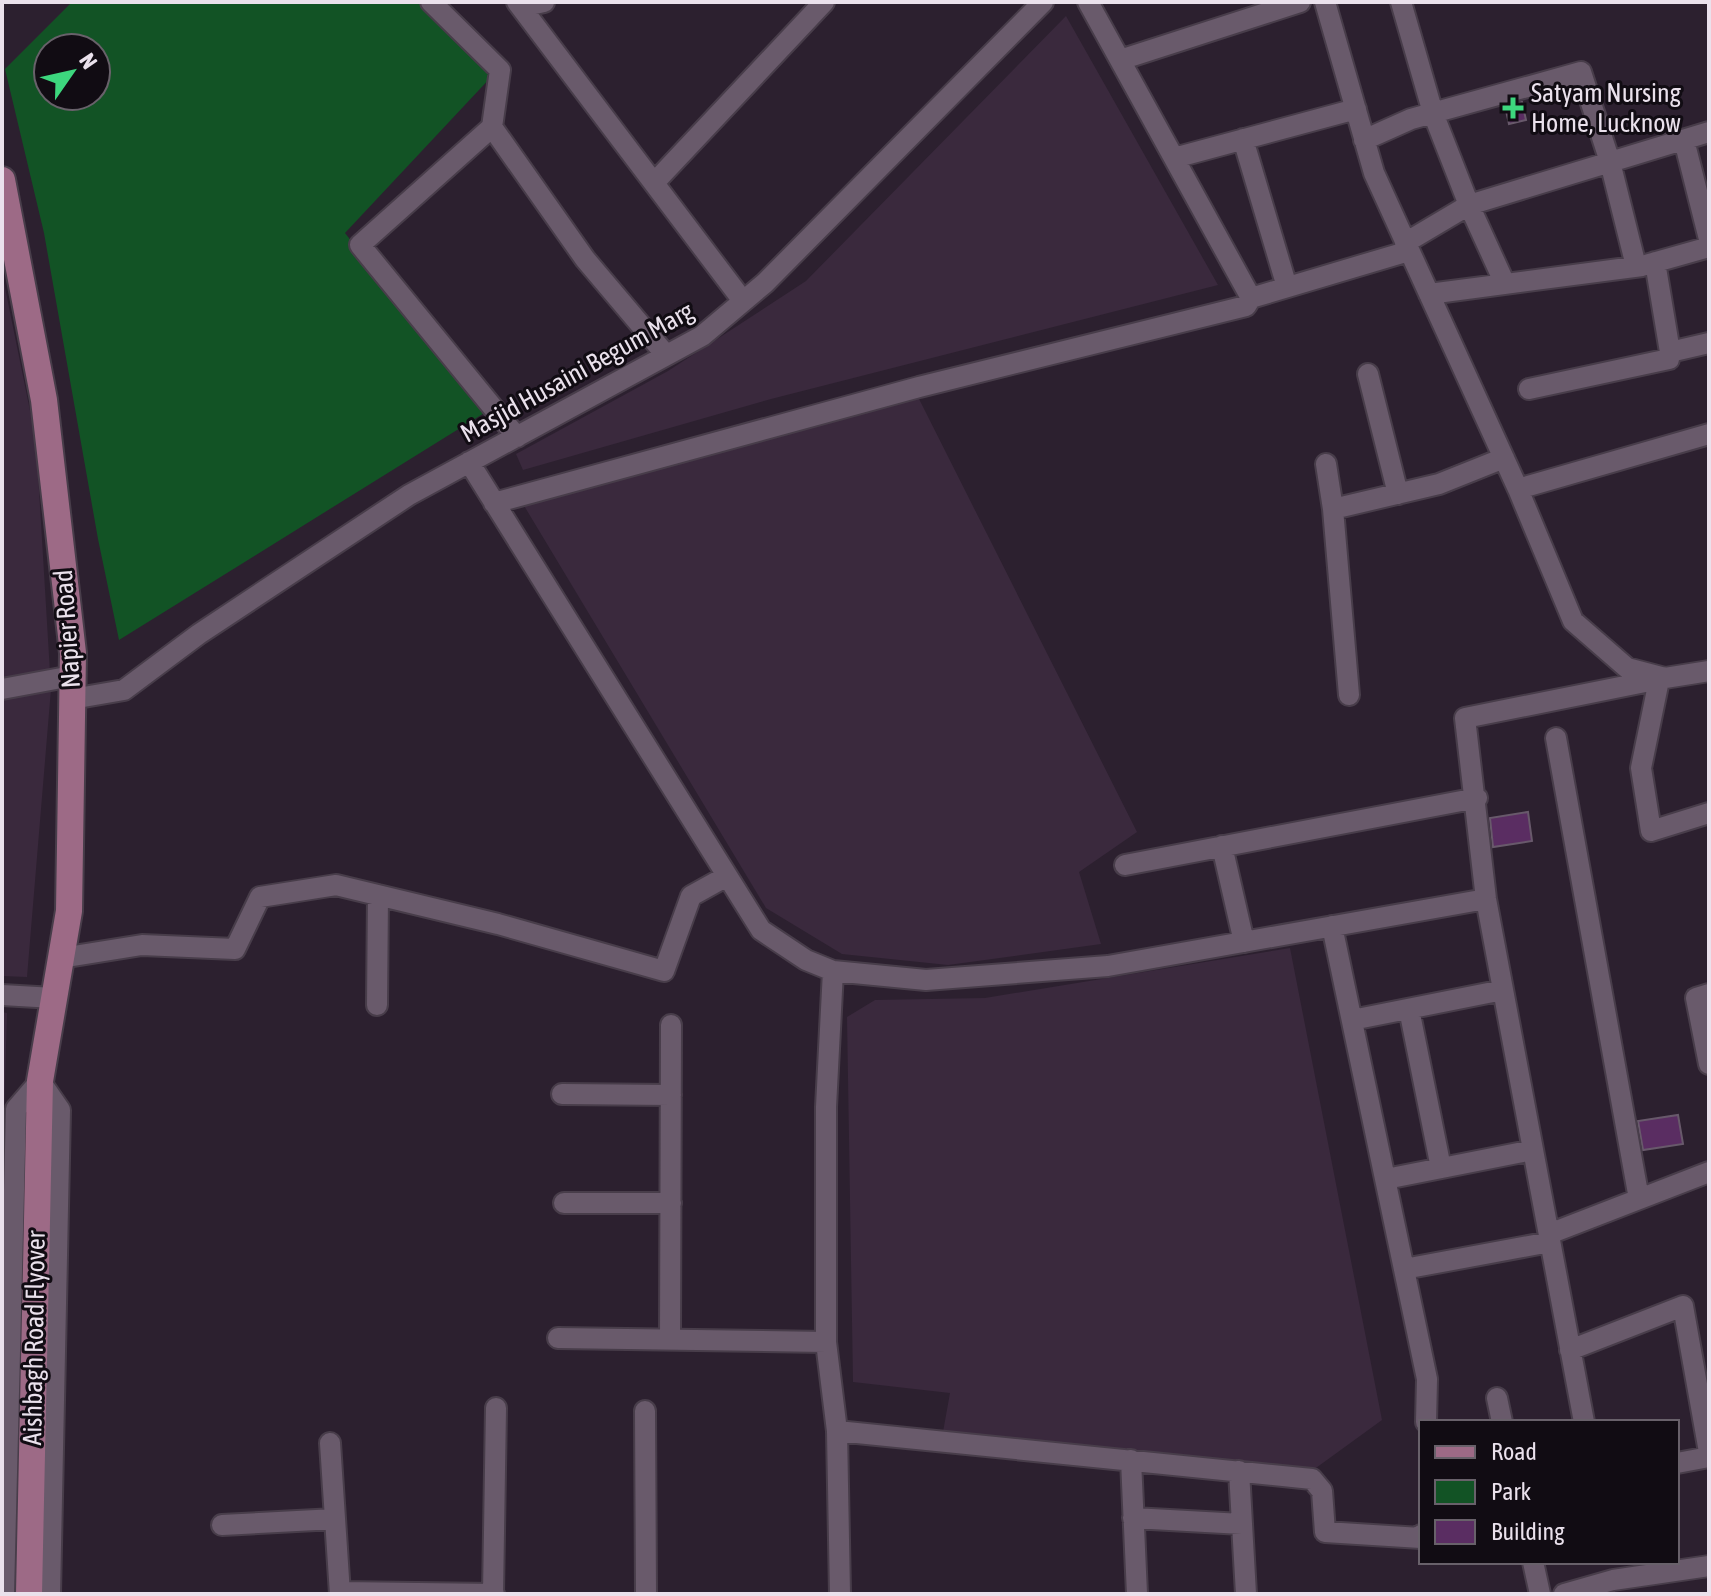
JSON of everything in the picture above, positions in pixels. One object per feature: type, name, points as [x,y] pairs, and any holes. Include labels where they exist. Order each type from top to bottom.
[{"type":"main road","name":"Napier Road","points":[[2,180],[44,400],[73,653],[69,911],[40,1081]]},
{"type":"main road","name":"Aishbagh Road Flyover","points":[[29,1594],[40,1081]]},
{"type":"street","points":[[431,2],[500,70],[492,127],[360,245],[517,437]]},
{"type":"street","points":[[519,5],[544,2]]},
{"type":"street","points":[[654,183],[824,2]]},
{"type":"street","name":"Masjid Husaini Begum Marg","points":[[2,689],[124,690],[199,634],[369,521],[469,462],[702,336],[743,301],[1043,2]]},
{"type":"street","points":[[1088,2],[1251,298]]},
{"type":"street","points":[[1120,60],[1300,2]]},
{"type":"street","points":[[1325,2],[1374,173],[1518,489],[1573,621],[1627,668],[1662,679]]},
{"type":"street","points":[[1401,2],[1433,113],[1469,205],[1505,284]]},
{"type":"street","points":[[519,5],[743,301]]},
{"type":"street","points":[[1364,140],[1433,113],[1581,72],[1645,264],[1670,352],[1669,359],[1529,389]]},
{"type":"street","points":[[1174,158],[1356,109]]},
{"type":"street","points":[[492,127],[585,259],[666,355]]},
{"type":"street","points":[[494,503],[919,387],[1246,306],[1251,298],[1407,247],[1469,205],[1709,132]]},
{"type":"street","points":[[1243,139],[1287,287]]},
{"type":"street","points":[[1684,140],[1709,239]]},
{"type":"street","points":[[1429,294],[1645,264],[1709,247]]},
{"type":"street","points":[[1670,352],[1709,343]]},
{"type":"street","points":[[1368,374],[1398,494]]},
{"type":"street","points":[[1518,489],[1709,434]]},
{"type":"street","points":[[1333,509],[1439,484],[1504,458]]},
{"type":"street","points":[[469,462],[761,930],[806,960],[833,971],[926,980],[1108,966],[1486,899]]},
{"type":"street","points":[[1326,464],[1333,509],[1349,695]]},
{"type":"street","points":[[1584,1420],[1486,899],[1477,798],[1465,718],[1709,671]]},
{"type":"street","points":[[1662,679],[1641,768],[1651,831],[1709,813]]},
{"type":"street","points":[[1556,738],[1639,1199]]},
{"type":"street","points":[[1125,865],[1477,798]]},
{"type":"street","points":[[1222,846],[1244,942]]},
{"type":"street","points":[[61,958],[142,945],[235,949],[260,897],[336,885],[615,955],[664,971],[691,896],[727,876]]},
{"type":"street","points":[[377,1005],[378,895]]},
{"type":"street","points":[[1332,926],[1427,1379],[1426,1420]]},
{"type":"street","points":[[833,971],[826,1107],[826,1342],[837,1431],[840,1594]]},
{"type":"street","points":[[1352,1020],[1503,990]]},
{"type":"street","points":[[1709,994],[1696,998],[1709,1064]]},
{"type":"street","points":[[2,995],[54,998]]},
{"type":"street","points":[[1409,1009],[1441,1168]]},
{"type":"street","points":[[670,1339],[671,1025]]},
{"type":"street","points":[[4,1594],[16,1109],[40,1081],[60,1110],[50,1594]]},
{"type":"street","points":[[562,1094],[671,1095]]},
{"type":"street","points":[[1386,1179],[1533,1150]]},
{"type":"street","points":[[1404,1269],[1549,1238],[1709,1172]]},
{"type":"street","points":[[564,1203],[671,1203]]},
{"type":"street","points":[[1570,1350],[1683,1306],[1702,1365],[1709,1454],[1679,1462]]},
{"type":"street","points":[[558,1338],[826,1342]]},
{"type":"street","points":[[1497,1398],[1502,1420]]},
{"type":"street","points":[[330,1443],[340,1593],[493,1594],[496,1408]]},
{"type":"street","points":[[645,1411],[646,1594]]},
{"type":"street","points":[[837,1431],[1312,1479],[1322,1491],[1325,1532],[1419,1538]]},
{"type":"street","points":[[1131,1460],[1137,1594]]},
{"type":"street","points":[[1239,1471],[1246,1594]]},
{"type":"street","points":[[1133,1518],[1242,1524]]},
{"type":"street","points":[[222,1525],[335,1519]]},
{"type":"street","points":[[1533,1564],[1540,1594]]},
{"type":"street","points":[[1564,1594],[1611,1571],[1709,1566]]},
{"type":"shaded area","points":[[1066,16],[1218,285],[771,399],[523,470],[516,454],[668,371],[806,281]]},
{"type":"shaded area","points":[[2,273],[36,440],[51,689],[27,977],[2,976]]},
{"type":"shaded area","points":[[916,393],[1137,832],[1079,872],[1101,944],[948,965],[842,954],[766,908],[523,504]]},
{"type":"shaded area","points":[[1290,948],[1382,1420],[1309,1473],[943,1432],[950,1393],[853,1382],[847,1017],[875,1000],[985,998]]},
{"type":"shaded area","points":[[2,1012],[7,1013],[2,1184]]},
{"type":"green space","points":[[72,2],[419,2],[493,75],[345,233],[486,412],[119,640],[44,233],[5,69],[32,42],[32,112],[112,112],[112,32],[42,32]]},
{"type":"building","points":[[1522,102],[1526,120],[1509,124],[1505,106]]},
{"type":"building","points":[[1528,812],[1532,841],[1493,847],[1490,818]]},
{"type":"building","points":[[1678,1115],[1683,1144],[1643,1150],[1638,1121]]},
{"type":"place","name":"Satyam Nursing Home, Lucknow","points":[[1513,108]]}]
